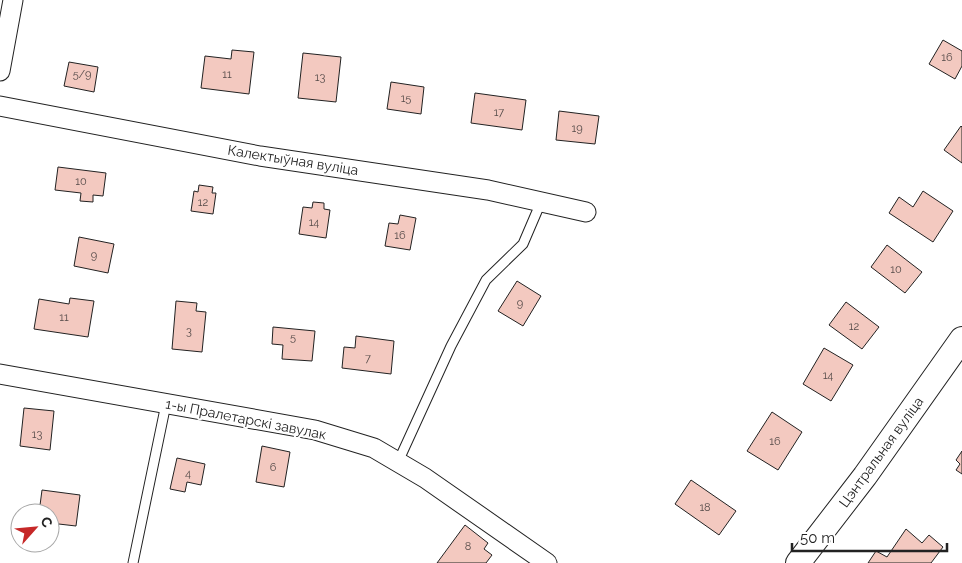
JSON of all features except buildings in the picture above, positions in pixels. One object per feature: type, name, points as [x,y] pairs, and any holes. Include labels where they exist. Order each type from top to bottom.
[{"type":"street","points":[[0,71],[13,0]]},
{"type":"street","name":"Калектыўная вуліца","points":[[0,106],[260,156],[488,190],[586,212]]},
{"type":"street","name":"Цэнтральная вуліца","points":[[798,563],[865,476],[962,339]]},
{"type":"street","name":"1-ы Пралетарскі завулак","points":[[0,374],[315,430],[374,448],[425,478],[547,563]]},
{"type":"lane","points":[[398,462],[451,346],[486,280],[523,244],[541,202]]},
{"type":"lane","points":[[133,563],[166,404]]}]
